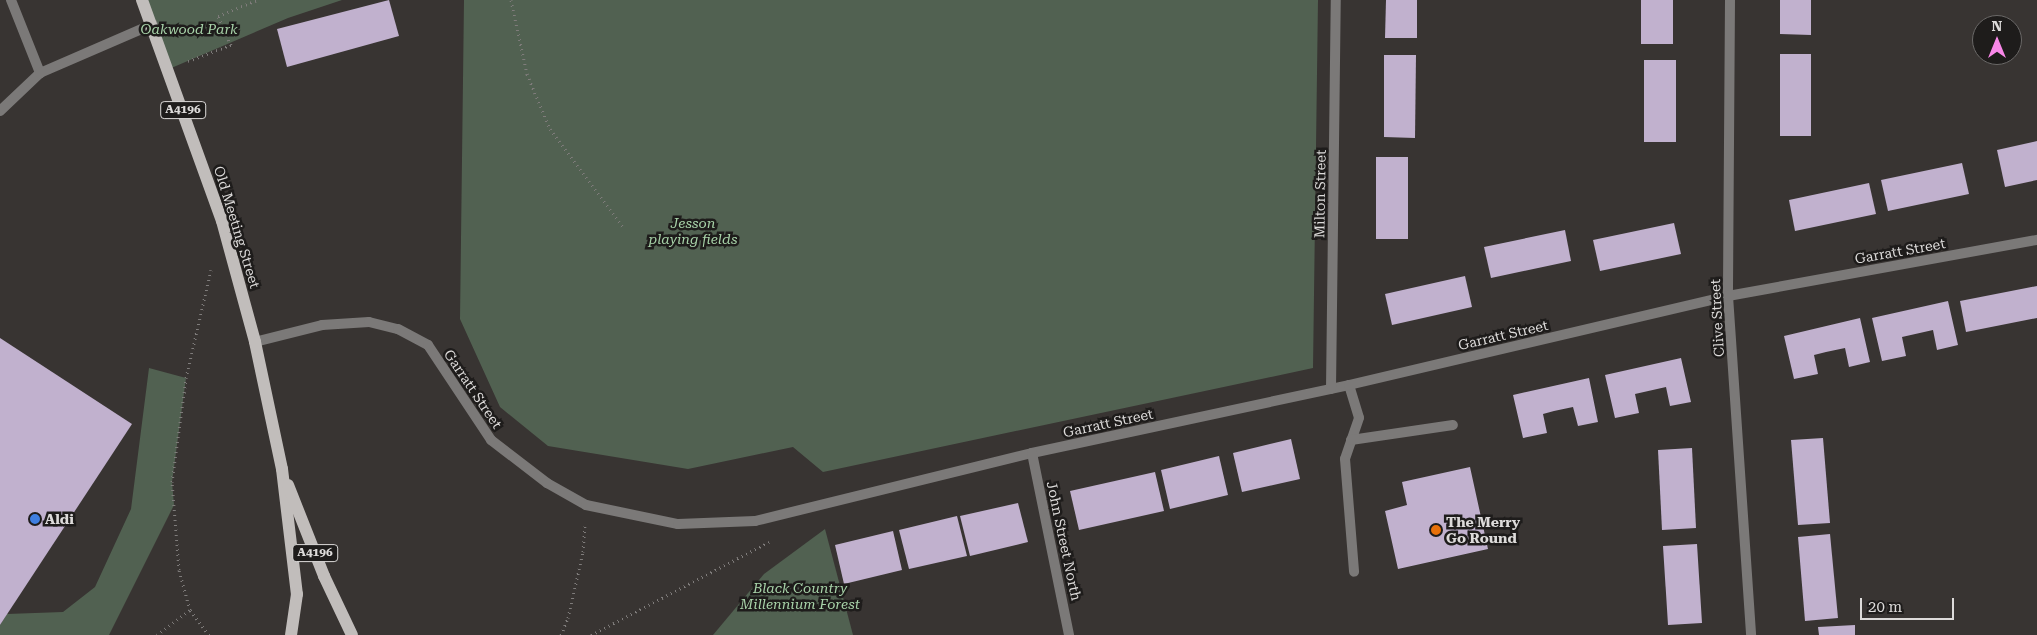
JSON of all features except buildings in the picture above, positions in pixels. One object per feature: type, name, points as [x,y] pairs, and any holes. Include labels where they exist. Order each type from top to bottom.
[{"type":"main road","name":"Old Meeting Street","points":[[142,0],[153,24],[222,221],[254,342],[282,469],[297,594],[291,635]]},
{"type":"main road","name":"Old Meeting Street","points":[[282,469],[324,576],[352,635]]},
{"type":"street","points":[[11,0],[40,73]]},
{"type":"street","name":"Milton Street","points":[[1331,388],[1336,0]]},
{"type":"street","name":"Clive Street","points":[[1730,0],[1728,296],[1751,635]]},
{"type":"street","points":[[0,111],[40,73],[153,24]]},
{"type":"street","name":"Garratt Street","points":[[254,342],[322,325],[368,322],[398,329],[428,345],[490,440],[547,483],[586,505],[678,524],[755,520],[1032,454],[1349,385],[1728,296],[2037,240]]},
{"type":"street","points":[[1349,385],[1359,418],[1345,459],[1354,572]]},
{"type":"street","points":[[1351,440],[1453,425]]},
{"type":"street","name":"John Street North","points":[[1032,454],[1069,635]]},
{"type":"path","points":[[169,69],[231,45],[218,16],[257,0]]},
{"type":"path","points":[[511,0],[527,74],[550,129],[622,226]]},
{"type":"path","points":[[209,635],[190,610],[179,570],[172,482],[186,378],[212,267]]},
{"type":"path","points":[[561,635],[568,618],[583,552],[586,505]]},
{"type":"path","points":[[591,635],[774,539]]},
{"type":"path","points":[[157,635],[190,610]]},
{"type":"green space","name":"Oakwood Park","points":[[148,0],[342,0],[288,18],[169,69]]},
{"type":"green space","name":"Jesson playing fields","points":[[464,0],[1318,0],[1313,368],[823,472],[793,447],[688,469],[548,446],[500,407],[460,319]]},
{"type":"green space","points":[[149,368],[186,378],[172,482],[174,505],[109,635],[0,635],[0,625],[7,614],[63,612],[95,587],[131,509]]},
{"type":"green space","name":"Black Country Millennium Forest","points":[[825,529],[853,635],[713,635],[764,574]]},
{"type":"place","name":"Aldi","points":[[35,519]]},
{"type":"place","name":"The Merry Go Round","points":[[1436,530]]}]
